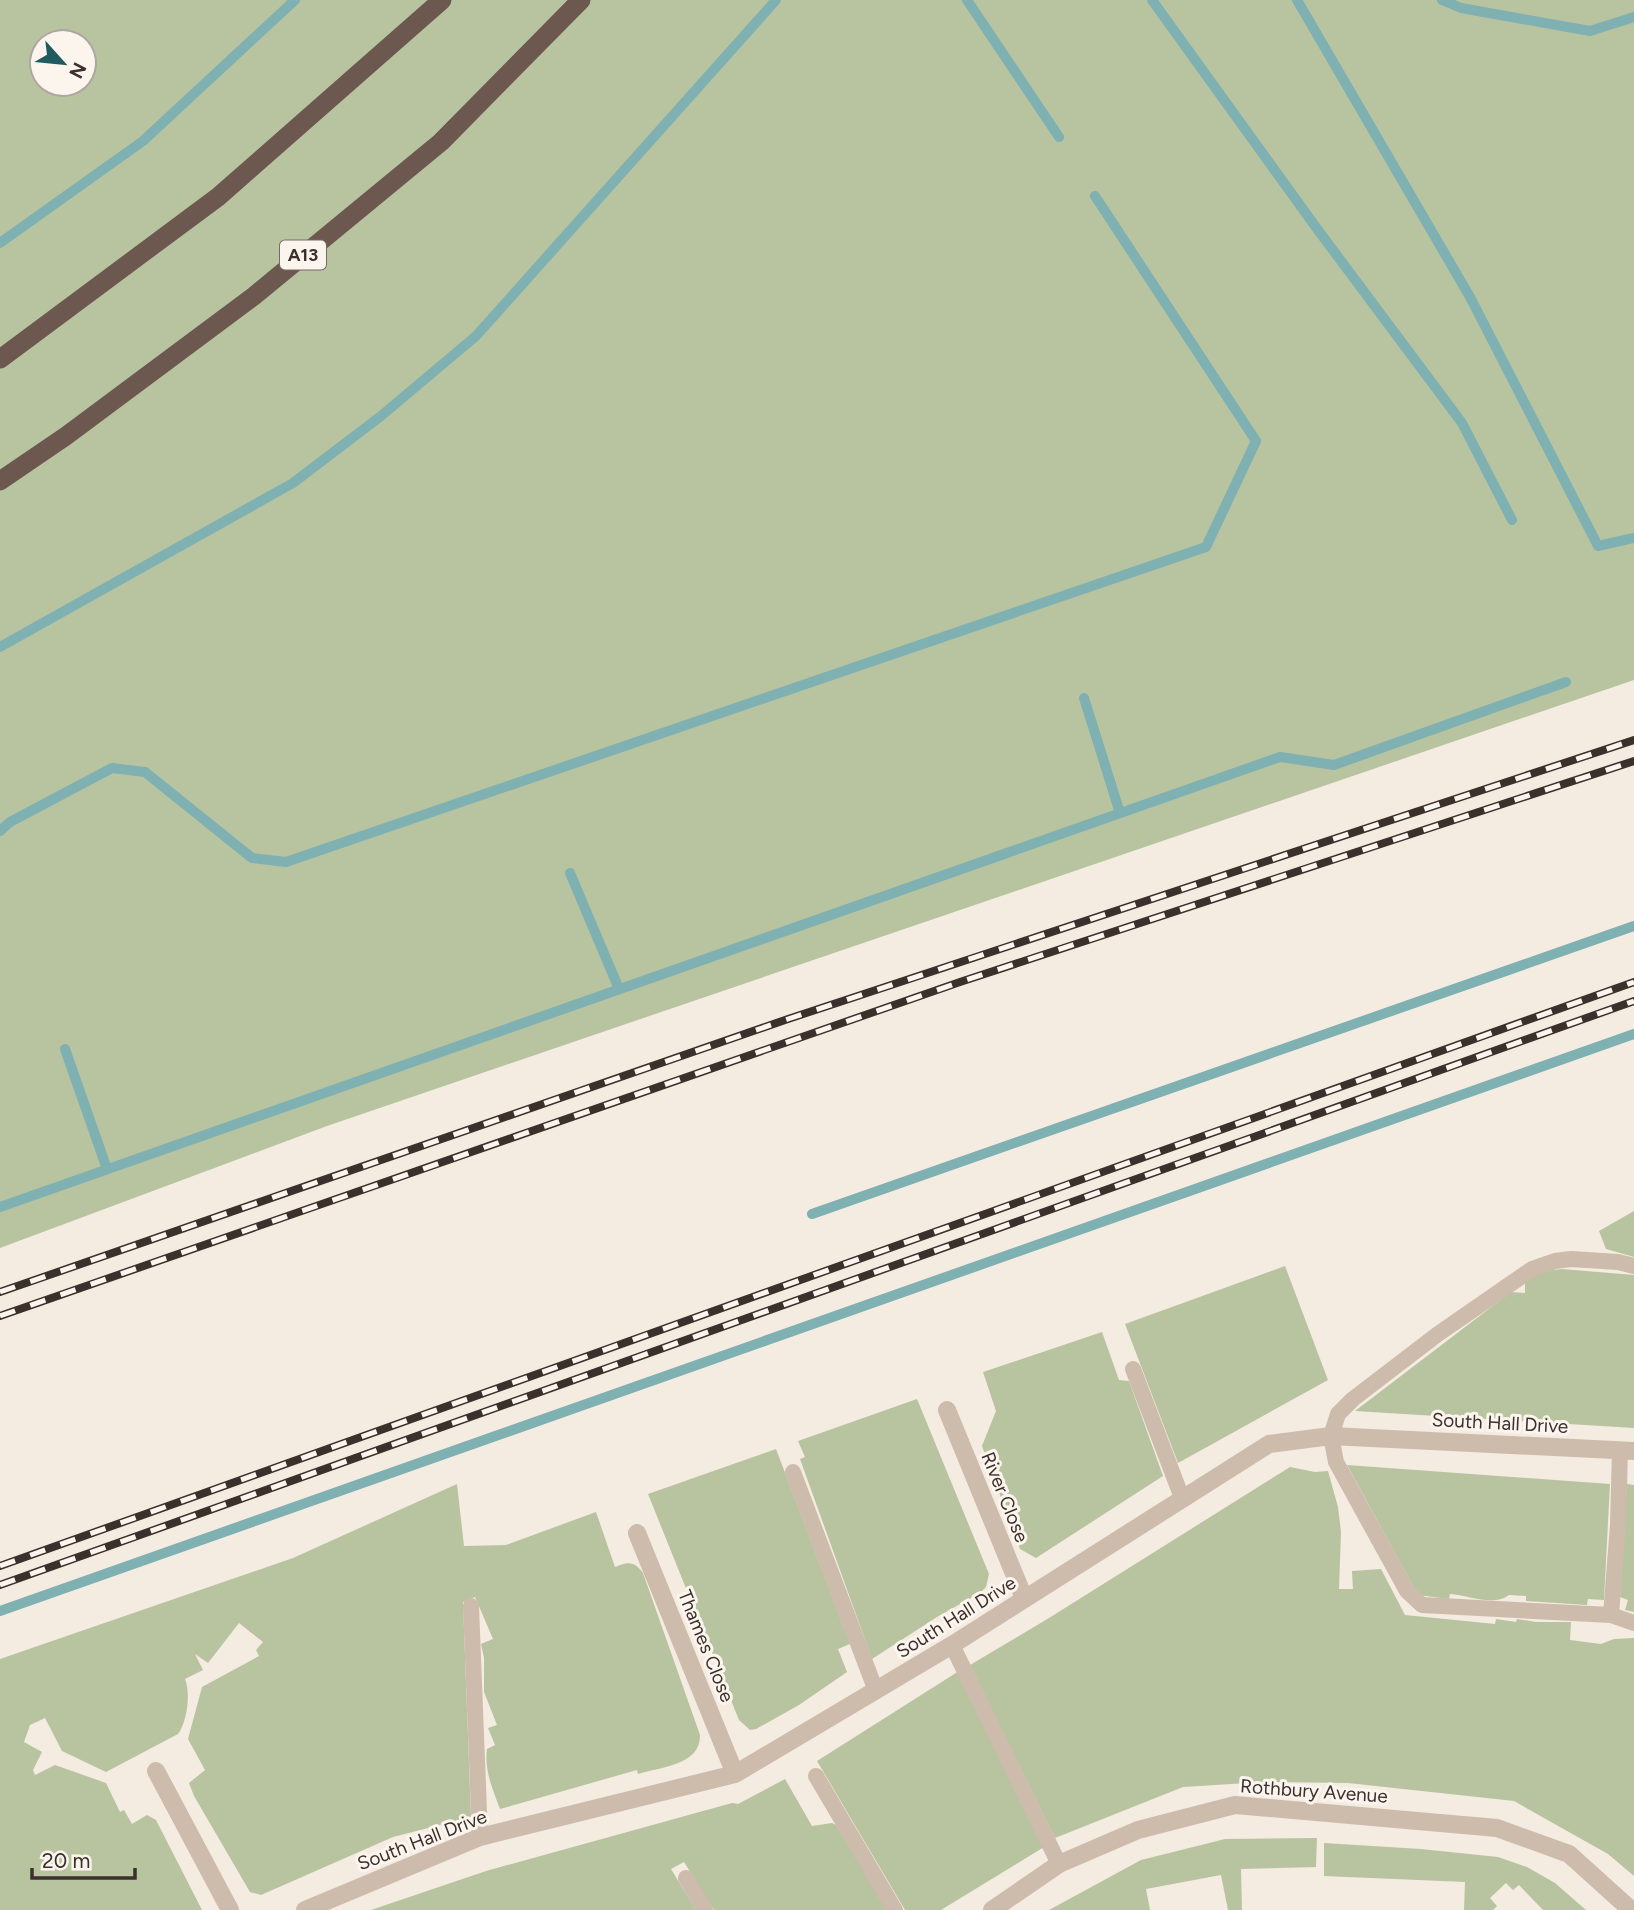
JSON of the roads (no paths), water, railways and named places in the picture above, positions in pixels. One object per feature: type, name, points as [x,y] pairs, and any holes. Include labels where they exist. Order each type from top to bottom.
[{"type":"highway","points":[[0,359],[218,197],[442,0]]},
{"type":"highway","name":"A13","points":[[0,481],[66,436],[254,296],[441,142],[581,0]]},
{"type":"street","name":"River Close","points":[[947,1410],[1024,1598]]},
{"type":"street","name":"South Hall Drive","points":[[305,1910],[480,1838],[735,1774],[952,1645],[1269,1444],[1331,1436],[1627,1450]]},
{"type":"street","name":"Thames Close","points":[[637,1533],[735,1774]]},
{"type":"street","points":[[156,1771],[230,1910]]},
{"type":"street","name":"Rothbury Avenue","points":[[993,1910],[1059,1864],[1138,1830],[1235,1805],[1497,1828],[1569,1854],[1631,1910]]},
{"type":"lane","points":[[1634,1266],[1618,1262],[1571,1259],[1532,1269],[1438,1334],[1353,1399],[1338,1414],[1331,1436],[1336,1462],[1407,1591],[1422,1605],[1611,1615],[1634,1623]]},
{"type":"lane","points":[[1133,1369],[1182,1498]]},
{"type":"lane","points":[[1611,1615],[1627,1450]]},
{"type":"lane","points":[[793,1472],[876,1691]]},
{"type":"lane","points":[[471,1606],[480,1838]]},
{"type":"lane","points":[[952,1645],[1059,1864]]},
{"type":"lane","points":[[816,1776],[895,1910]]},
{"type":"lane","points":[[686,1878],[705,1910]]},
{"type":"waterway","points":[[0,243],[143,141],[295,0]]},
{"type":"waterway","points":[[0,647],[293,483],[381,416],[476,336],[776,0]]},
{"type":"waterway","points":[[967,0],[1059,137]]},
{"type":"waterway","points":[[1152,0],[1315,226],[1462,423],[1512,520]]},
{"type":"waterway","points":[[1297,0],[1470,297],[1598,546],[1634,538]]},
{"type":"waterway","points":[[1442,0],[1461,8],[1590,31],[1634,17]]},
{"type":"waterway","points":[[0,831],[10,822],[112,768],[145,772],[252,858],[286,862],[1206,547],[1256,441],[1095,196]]},
{"type":"waterway","points":[[0,1207],[1280,757],[1334,765],[1566,682]]},
{"type":"waterway","points":[[1084,698],[1120,813]]},
{"type":"waterway","points":[[570,873],[619,989]]},
{"type":"waterway","points":[[812,1214],[1634,926]]},
{"type":"waterway","points":[[0,1611],[1634,1034]]},
{"type":"waterway","points":[[65,1049],[107,1169]]},
{"type":"railway","points":[[0,1292],[788,1019],[1634,740]]},
{"type":"railway","points":[[0,1316],[960,982],[1634,761]]},
{"type":"railway","points":[[0,1566],[1634,982]]},
{"type":"railway","points":[[0,1585],[1634,1001]]}]
